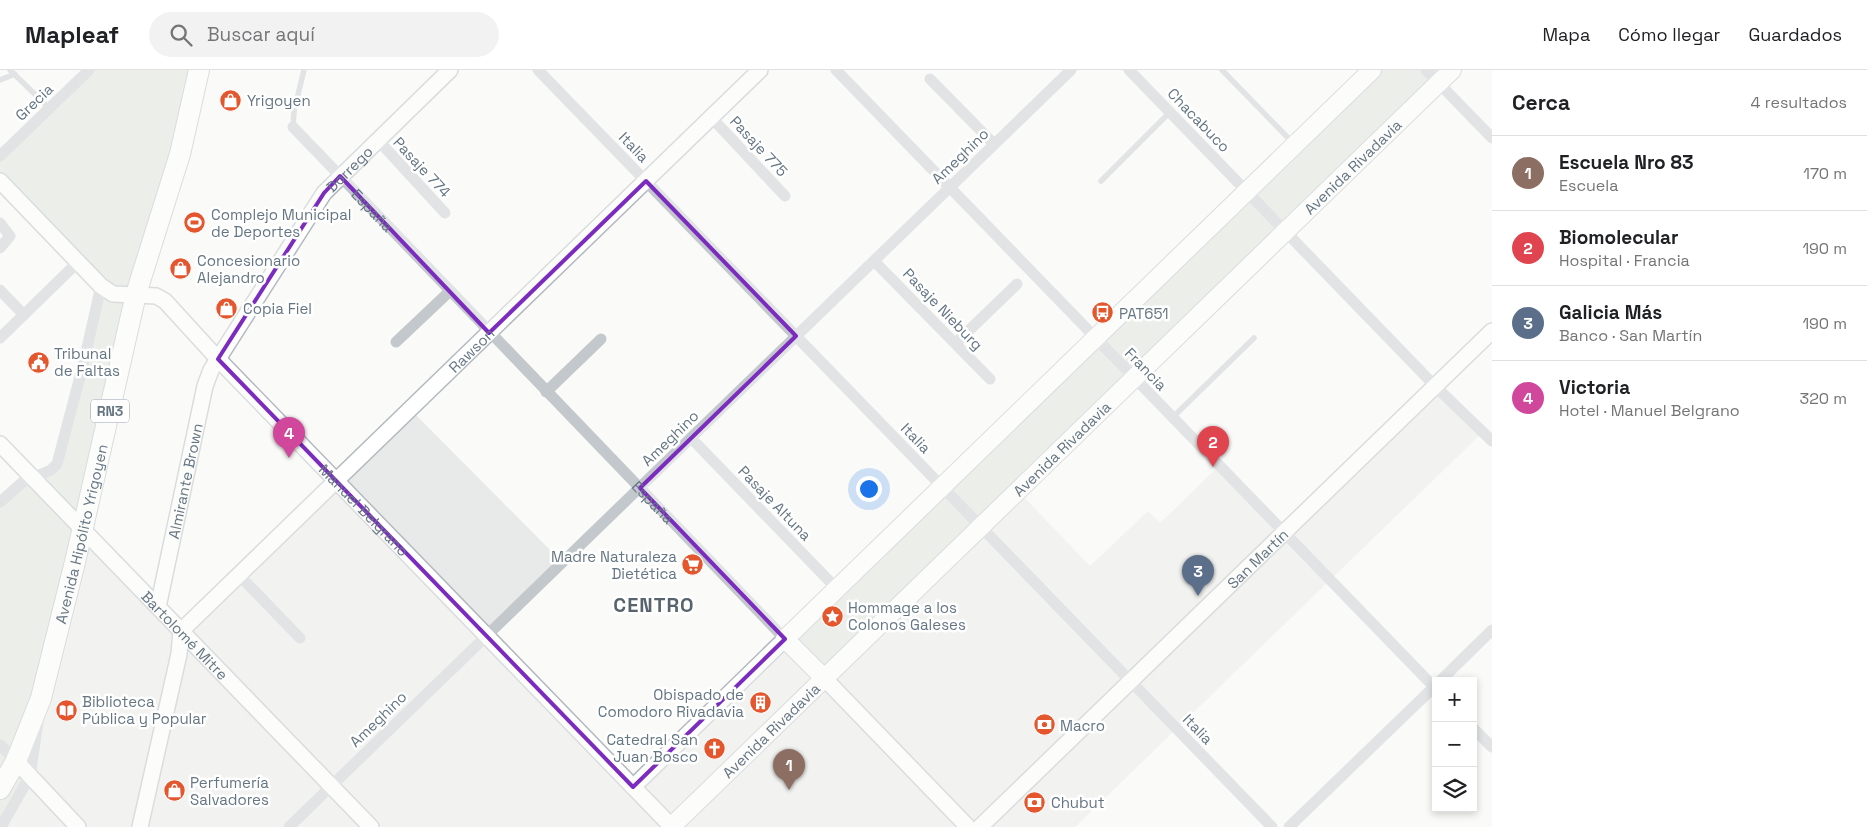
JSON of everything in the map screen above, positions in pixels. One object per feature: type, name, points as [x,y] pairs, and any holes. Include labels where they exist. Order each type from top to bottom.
[{"type":"highway","name":"Avenida Hipólito Yrigoyen","points":[[0,788],[16,761],[41,698],[136,294],[180,154],[199,70]]},
{"type":"main road","points":[[785,639],[1372,70]]},
{"type":"main road","name":"Avenida Rivadavia","points":[[671,827],[1452,70]]},
{"type":"main road","name":"España","points":[[785,639],[824,678]]},
{"type":"street","name":"Grecia","points":[[0,156],[89,70]]},
{"type":"street","name":"Dorrego","points":[[218,358],[229,344],[324,193],[450,70]]},
{"type":"street","name":"Italia","points":[[538,70],[1272,827]]},
{"type":"street","name":"Rawson","points":[[181,631],[760,70]]},
{"type":"street","name":"Francia","points":[[836,70],[1172,418],[1432,681]]},
{"type":"street","name":"Ameghino","points":[[289,827],[1070,70]]},
{"type":"street","name":"Chacabuco","points":[[1129,70],[1435,386],[1492,441]]},
{"type":"street","points":[[1426,70],[1492,138]]},
{"type":"street","points":[[930,79],[994,144]]},
{"type":"street","name":"Pasaje 775","points":[[711,117],[785,196]]},
{"type":"street","name":"España","points":[[293,127],[785,639]]},
{"type":"street","name":"Pasaje 774","points":[[378,140],[445,213]]},
{"type":"street","name":"Manuel Belgrano","points":[[0,181],[101,286],[113,294],[156,296],[165,301],[336,481],[671,827]]},
{"type":"street","points":[[0,223],[10,236],[0,248]]},
{"type":"street","name":"Pasaje Nieburg","points":[[874,260],[990,379]]},
{"type":"street","points":[[0,338],[78,262]]},
{"type":"street","points":[[956,343],[1016,284]]},
{"type":"street","points":[[0,502],[24,481],[51,470],[57,464],[101,286]]},
{"type":"street","points":[[0,290],[24,315]]},
{"type":"street","points":[[396,342],[450,291]]},
{"type":"street","name":"San Martín","points":[[980,827],[1492,331]]},
{"type":"street","points":[[546,392],[601,339]]},
{"type":"street","name":"Almirante Brown","points":[[158,607],[205,386],[210,370],[218,358]]},
{"type":"street","name":"Pasaje Altuna","points":[[691,438],[837,589]]},
{"type":"street","name":"Bartolomé Mitre","points":[[0,444],[371,827]]},
{"type":"street","points":[[239,575],[300,638]]},
{"type":"street","points":[[1444,677],[1492,630]]},
{"type":"street","points":[[140,827],[179,654],[181,631]]},
{"type":"street","points":[[633,786],[785,639]]},
{"type":"street","name":"España","points":[[824,678],[968,827]]},
{"type":"street","points":[[1289,827],[1432,689]]},
{"type":"street","points":[[1,827],[30,776],[41,698]]},
{"type":"street","points":[[1477,732],[1492,748]]},
{"type":"street","points":[[0,745],[78,827]]},
{"type":"lane","points":[[293,127],[294,111],[304,70]]},
{"type":"lane","points":[[1222,70],[1295,145]]},
{"type":"lane","points":[[0,80],[12,72],[49,108]]},
{"type":"lane","points":[[1101,181],[1170,112]]},
{"type":"lane","points":[[1172,418],[1254,338]]},
{"type":"highlighted area","points":[[340,176],[489,333],[646,181],[796,336],[640,488],[785,639],[633,787],[218,359],[324,193]]},
{"type":"shaded area","points":[[89,70],[199,70],[136,294],[33,763],[0,827],[0,502],[51,470],[101,286],[0,181],[0,156]]},
{"type":"shaded area","points":[[1372,70],[1452,70],[824,678],[785,639]]},
{"type":"shaded area","points":[[1435,386],[1483,432],[1075,827],[1,827],[83,529],[181,631],[410,409],[563,563],[486,636],[633,786],[785,639],[1018,491],[1090,566],[1148,511],[1160,523],[1219,466],[1283,532]]},
{"type":"place","name":"Yrigoyen","points":[[231,100]]},
{"type":"place","name":"Complejo Municipal de Deportes","points":[[195,223]]},
{"type":"place","name":"Concesionario Alejandro","points":[[181,269]]},
{"type":"place","name":"Copia Fiel","points":[[227,308]]},
{"type":"place","name":"PAT651","points":[[1103,313]]},
{"type":"place","name":"Tribunal de Faltas","points":[[38,362]]},
{"type":"place","name":"Victoria","points":[[289,458]]},
{"type":"place","name":"Biomolecular","points":[[1213,467]]},
{"type":"place","name":"Madre Naturaleza Dietética","points":[[693,565]]},
{"type":"place","name":"Galicia Más","points":[[1198,596]]},
{"type":"place","name":"Hommage a los Colonos Galeses","points":[[832,616]]},
{"type":"place","name":"Obispado de Comodoro Rivadavia","points":[[760,703]]},
{"type":"place","name":"Biblioteca Pública y Popular","points":[[66,710]]},
{"type":"place","name":"Macro","points":[[1044,725]]},
{"type":"place","name":"Catedral San Juan Bosco","points":[[714,748]]},
{"type":"place","name":"Escuela Nro 83","points":[[789,790]]},
{"type":"place","name":"Perfumería Salvadores","points":[[174,791]]},
{"type":"place","name":"Chubut","points":[[1035,802]]},
{"type":"district","name":"CENTRO","points":[[654,605]]}]
